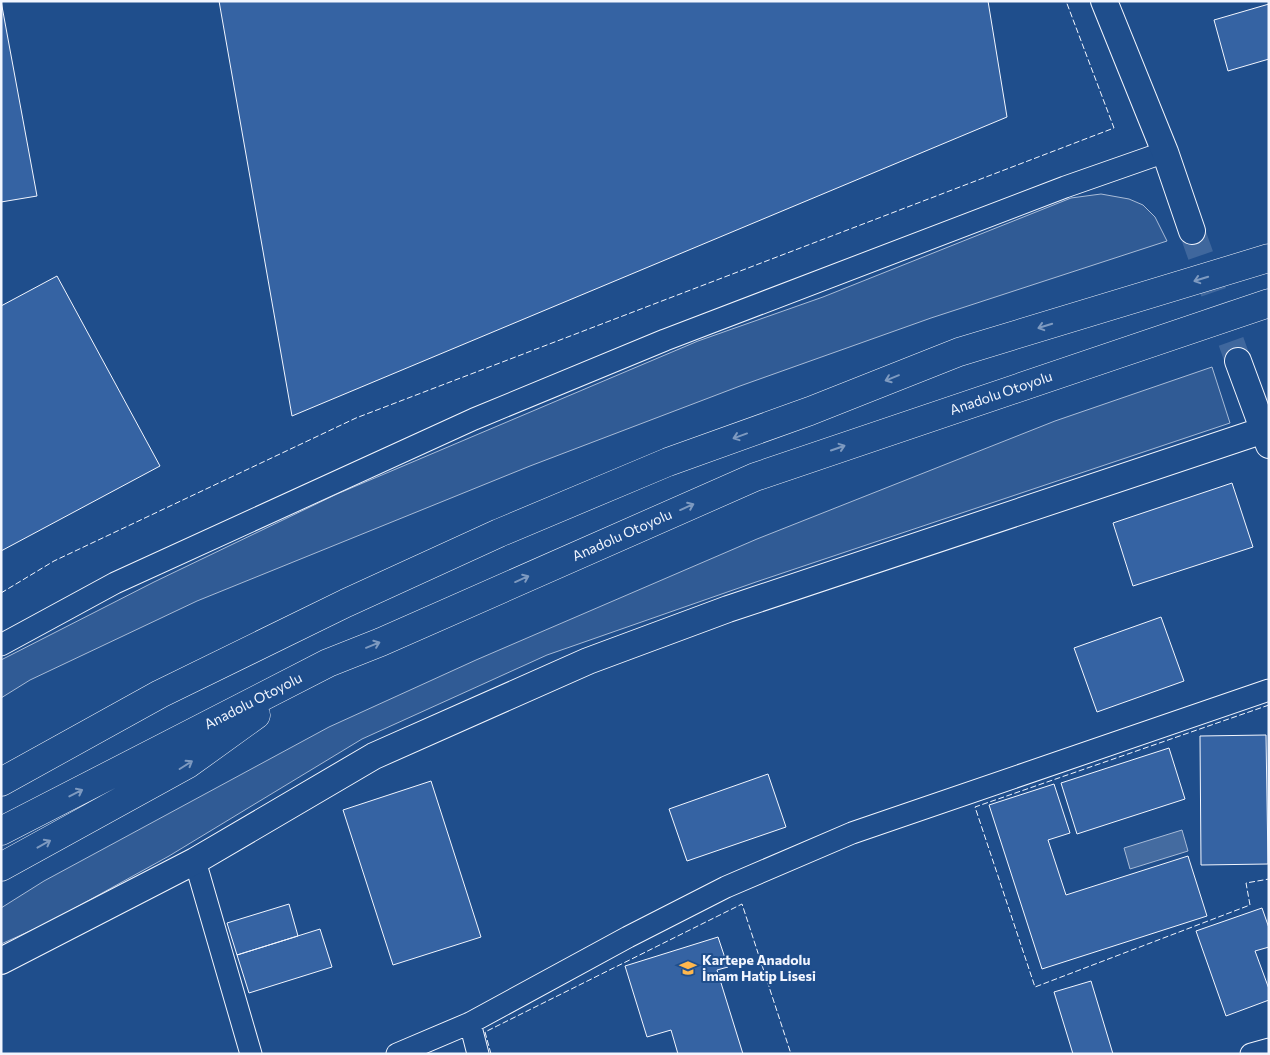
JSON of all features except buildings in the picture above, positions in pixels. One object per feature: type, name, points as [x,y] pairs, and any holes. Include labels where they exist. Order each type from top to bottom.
[{"type":"highway","points":[[1,782],[160,694],[346,603],[499,533],[668,462],[810,411],[959,352],[1269,258]]},
{"type":"highway","name":"Anadolu Otoyolu","points":[[1,831],[328,663],[381,642],[755,477],[1269,303]]},
{"type":"highway","points":[[1,867],[188,764],[328,663]]},
{"type":"street","points":[[1104,1],[1164,152],[1192,231]]},
{"type":"street","points":[[1,645],[116,583],[474,419],[666,340],[1064,187],[1164,152]]},
{"type":"street","points":[[1,961],[195,861],[374,756],[588,661],[728,609],[1267,434],[1238,361]]},
{"type":"street","points":[[397,1054],[470,1022],[726,887],[852,833],[1269,690]]},
{"type":"street","points":[[195,861],[252,1054]]},
{"type":"street","points":[[470,1022],[478,1054]]},
{"type":"street","points":[[1251,1054],[1269,1049]]},
{"type":"shaded area","points":[[1101,194],[1129,199],[1143,205],[1155,217],[1167,241],[931,318],[740,386],[530,466],[197,601],[30,680],[1,698],[1,660],[154,582],[337,494],[698,341],[823,297],[1071,198]]},
{"type":"shaded area","points":[[1212,367],[1230,423],[756,582],[547,655],[362,739],[169,856],[48,923],[1,944],[1,908],[44,881],[329,727],[476,660],[757,539],[1055,421]]},
{"type":"shaded area","points":[[1182,830],[1188,851],[1130,869],[1124,848]]},
{"type":"tunnel","points":[[1192,231],[1238,361]]},
{"type":"fence","points":[[1,593],[54,561],[356,418],[1114,128],[1066,1]]},
{"type":"fence","points":[[1269,705],[975,807],[1035,987],[1250,905],[1246,883],[1269,879]]},
{"type":"fence","points":[[491,1054],[485,1032],[742,904],[791,1054]]},
{"type":"place","name":"Kartepe Anadolu İmam Hatip Lisesi","points":[[688,968]]}]
